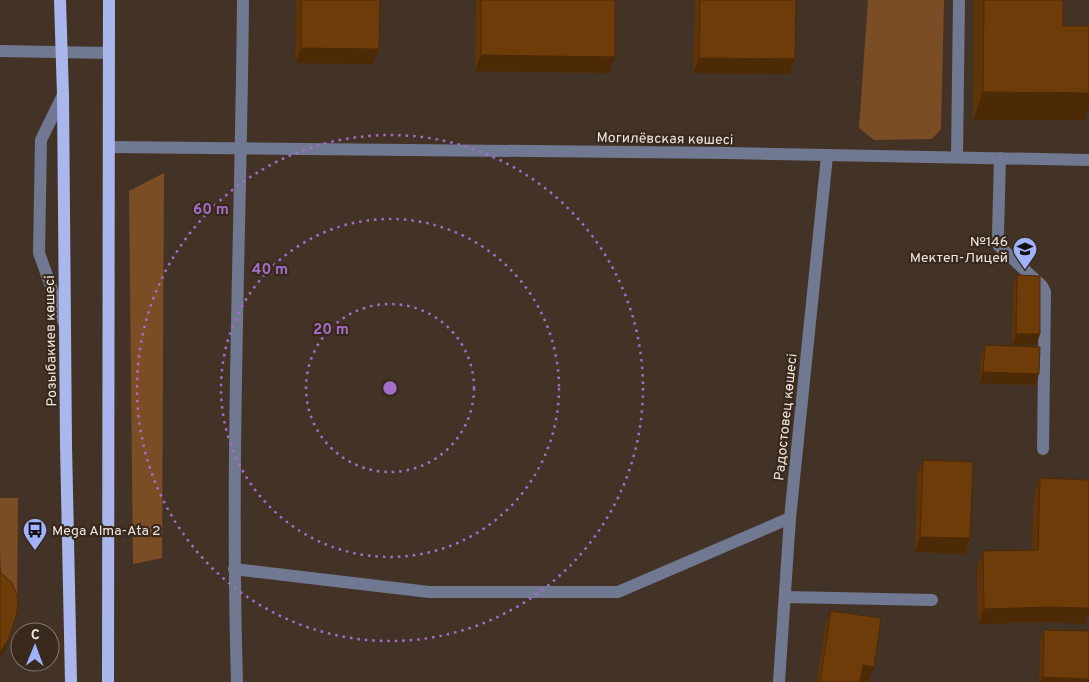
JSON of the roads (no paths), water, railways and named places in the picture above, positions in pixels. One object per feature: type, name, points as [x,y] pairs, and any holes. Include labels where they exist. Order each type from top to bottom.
[{"type":"main road","name":"Розыбакиев көшесі","points":[[60,0],[71,682]]},
{"type":"main road","points":[[108,682],[109,0]]},
{"type":"street","points":[[237,682],[234,569],[243,0]]},
{"type":"street","points":[[957,157],[960,0]]},
{"type":"street","points":[[0,51],[108,53]]},
{"type":"street","points":[[63,95],[41,140],[39,253],[66,329]]},
{"type":"street","name":"Могилёвская көшесі","points":[[109,147],[717,153],[1089,160]]},
{"type":"street","name":"Радостовец көшесі","points":[[779,682],[790,518],[827,156]]},
{"type":"street","points":[[1000,158],[999,246],[1042,286],[1045,292],[1044,449]]},
{"type":"street","points":[[234,569],[429,592],[618,592],[790,518]]},
{"type":"street","points":[[785,597],[932,600]]},
{"type":"place","name":"№146 Мектеп-Лицей","points":[[1025,270]]},
{"type":"place","name":"Mega Alma-Ata 2","points":[[35,551]]}]
